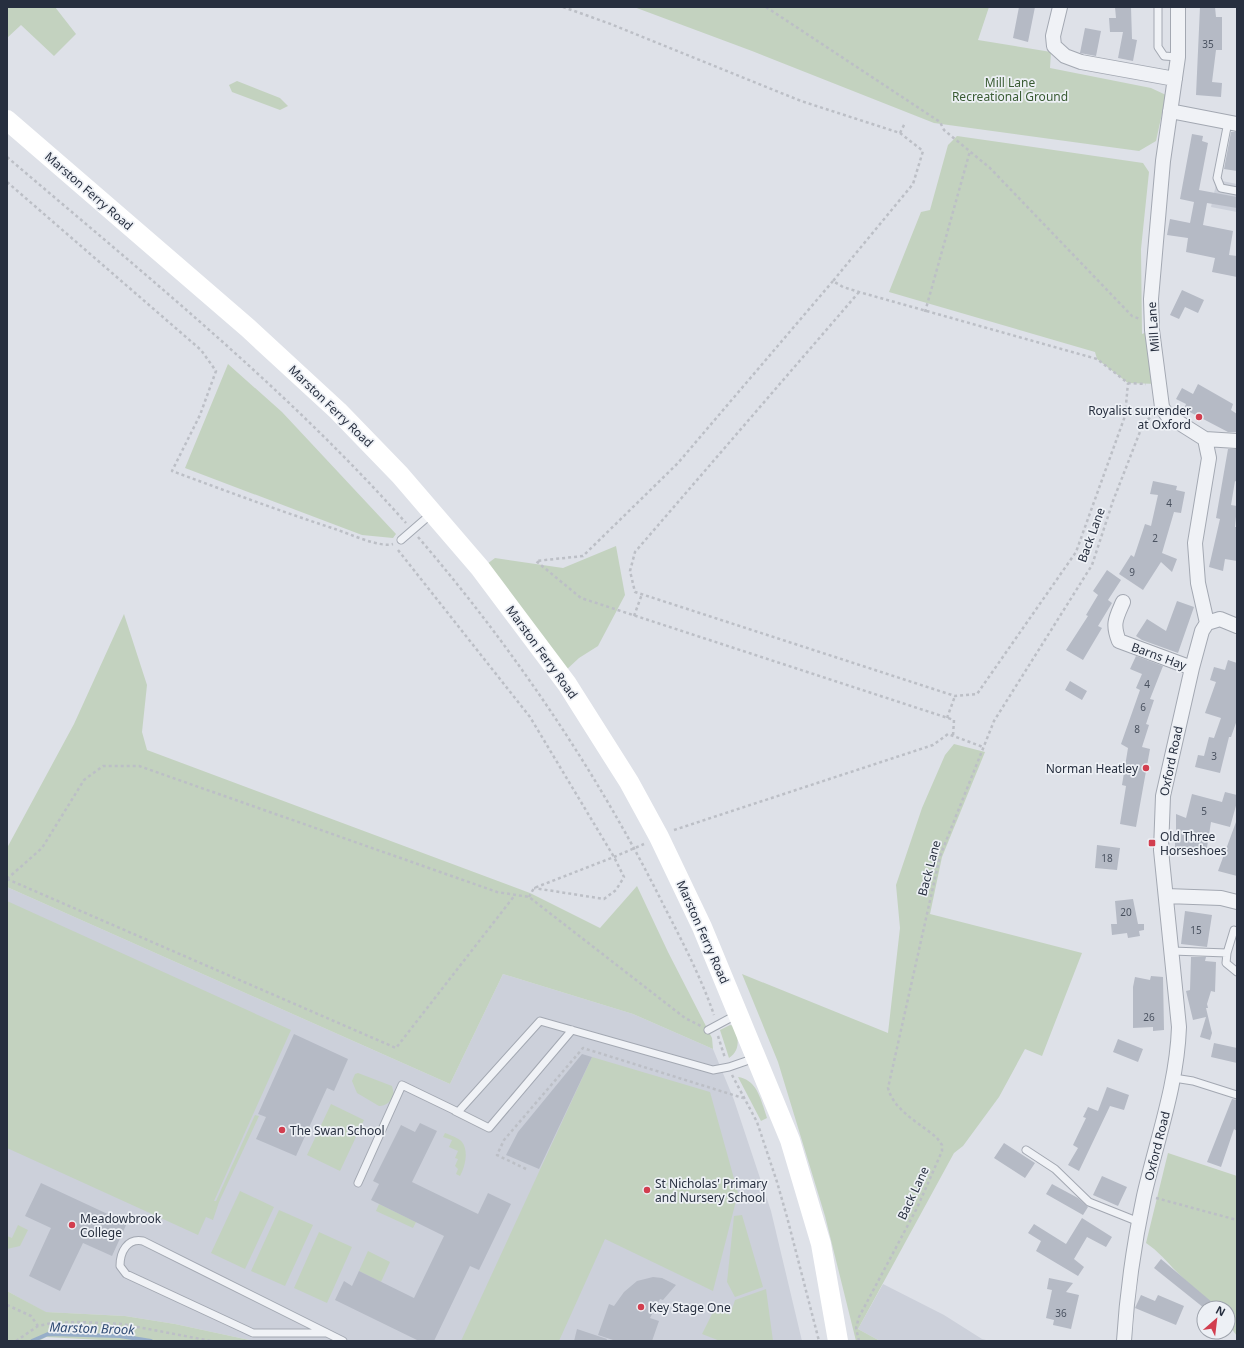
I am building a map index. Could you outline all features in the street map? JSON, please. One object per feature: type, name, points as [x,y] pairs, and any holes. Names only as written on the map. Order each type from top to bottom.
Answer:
[{"type":"main road","name":"Marston Ferry Road","points":[[7,120],[242,322],[338,410],[400,475],[480,568],[566,684],[629,782],[659,836],[702,927],[790,1140],[821,1244],[838,1341]]},
{"type":"street","points":[[1060,7],[1053,36],[1054,46],[1065,56],[1081,62],[1175,79]]},
{"type":"street","name":"Mill Lane","points":[[1162,407],[1158,384],[1151,298],[1158,205],[1178,57],[1178,7]]},
{"type":"street","points":[[1170,111],[1232,123]]},
{"type":"street","points":[[1162,407],[1167,415],[1205,439],[1237,441]]},
{"type":"street","points":[[1205,439],[1209,458],[1195,543],[1198,583],[1208,623],[1220,619],[1237,626]]},
{"type":"street","name":"Barns Hay","points":[[1123,602],[1116,619],[1114,629],[1119,641],[1192,668]]},
{"type":"street","name":"Oxford Road","points":[[1124,1341],[1126,1300],[1139,1222],[1174,1078],[1179,1027],[1162,850],[1162,796],[1192,668],[1202,631],[1208,623]]},
{"type":"street","points":[[1166,896],[1221,898],[1237,902]]},
{"type":"lane","points":[[1158,7],[1158,48],[1164,56],[1178,57]]},
{"type":"lane","points":[[1232,123],[1217,178],[1221,188],[1237,191]]},
{"type":"lane","points":[[401,540],[433,512]]},
{"type":"lane","points":[[1234,930],[1227,953],[1226,963],[1237,972]]},
{"type":"lane","points":[[1172,951],[1227,953]]},
{"type":"lane","points":[[708,1030],[738,1014]]},
{"type":"lane","points":[[449,1108],[458,1112],[540,1021],[712,1070],[729,1068],[756,1058]]},
{"type":"lane","points":[[358,1182],[402,1085],[489,1128],[572,1030]]},
{"type":"lane","points":[[1174,1078],[1193,1081],[1237,1095]]},
{"type":"lane","points":[[1026,1150],[1055,1169],[1089,1202],[1139,1222]]},
{"type":"lane","points":[[326,1333],[253,1333],[126,1274],[120,1266],[123,1250],[130,1242],[136,1240],[143,1241],[343,1341]]},
{"type":"path","points":[[563,7],[608,23],[801,101],[900,133],[923,152],[913,184],[833,281],[678,463],[583,556],[536,562],[581,598],[954,720],[953,736]]},
{"type":"path","points":[[766,7],[940,122],[944,130],[990,168],[1132,316],[1152,323]]},
{"type":"path","points":[[900,133],[905,123]]},
{"type":"path","points":[[925,312],[970,151]]},
{"type":"path","points":[[7,157],[213,334],[324,435],[412,530],[488,624],[543,699],[635,848],[701,983],[714,1015],[725,1057]]},
{"type":"path","points":[[7,182],[201,350],[216,371],[200,415],[172,471],[257,503],[387,546],[401,540]]},
{"type":"path","points":[[833,281],[843,288],[1097,359],[1128,384],[1158,384]]},
{"type":"path","points":[[859,292],[635,552],[630,571],[634,592],[955,696],[977,694],[1076,552],[1125,416],[1128,384]]},
{"type":"path","name":"Back Lane","points":[[859,1341],[856,1328],[859,1317],[916,1208],[942,1150],[942,1145],[937,1138],[912,1119],[890,1095],[888,1088],[888,1080],[940,856],[994,721],[1092,565],[1113,501],[1143,424],[1162,407]]},
{"type":"path","points":[[394,544],[530,717],[614,857],[624,877],[616,890],[604,899],[534,888]]},
{"type":"path","points":[[634,616],[642,594]]},
{"type":"path","points":[[946,718],[955,696]]},
{"type":"path","points":[[529,897],[534,888],[614,857],[659,836],[933,745],[948,734],[983,747]]},
{"type":"path","points":[[515,895],[396,1048],[7,879],[42,848],[84,780],[103,766],[139,766],[496,892],[529,897],[685,1018],[708,1030]]},
{"type":"path","points":[[526,1169],[497,1155],[504,1140],[583,1048],[744,1098]]},
{"type":"path","points":[[732,1076],[756,1122],[785,1210],[819,1341]]},
{"type":"path","points":[[1156,1198],[1237,1220]]},
{"type":"path","points":[[7,1305],[31,1316],[38,1326]]},
{"type":"path","points":[[16,1341],[38,1326],[52,1323],[80,1322],[122,1324],[211,1341]]},
{"type":"shaded area","points":[[1217,180],[1237,184],[1237,212],[1211,207]]},
{"type":"shaded area","name":"The Swan School","points":[[7,887],[450,1084],[503,974],[633,1014],[713,1049],[734,1100],[771,1211],[802,1341],[254,1341],[175,1324],[125,1316],[45,1312],[7,1291]]},
{"type":"shaded area","points":[[883,1284],[944,1315],[982,1339],[990,1341],[880,1341],[858,1329]]},
{"type":"green space","points":[[7,7],[55,7],[76,34],[54,56],[21,25],[7,38]]},
{"type":"green space","name":"Mill Lane Recreational Ground","points":[[634,7],[989,7],[978,40],[1051,52],[1050,68],[1151,88],[1166,95],[1156,141],[1139,151],[934,123],[752,51]]},
{"type":"green space","points":[[237,81],[280,98],[288,106],[280,110],[232,92],[229,85]]},
{"type":"green space","points":[[957,136],[1143,163],[1149,172],[1141,249],[1142,334],[1152,330],[1158,384],[1128,383],[1097,359],[1095,352],[889,292],[921,212],[930,210],[948,145]]},
{"type":"green space","points":[[228,364],[282,412],[396,534],[393,538],[362,535],[185,468]]},
{"type":"green space","points":[[616,546],[625,595],[598,646],[579,658],[565,671],[487,564],[495,558],[563,568]]},
{"type":"green space","points":[[124,614],[147,685],[142,732],[147,750],[530,893],[600,928],[637,886],[668,952],[712,1038],[713,1049],[633,1014],[503,974],[450,1084],[7,887],[7,848],[74,724]]},
{"type":"green space","points":[[954,744],[985,752],[942,857],[930,914],[1082,953],[1042,1056],[1025,1049],[999,1097],[963,1146],[954,1153],[858,1329],[880,1341],[856,1341],[825,1216],[778,1062],[742,974],[888,1033],[900,928],[896,885],[922,808],[945,755]]},
{"type":"green space","points":[[7,901],[291,1030],[214,1201],[216,1201],[255,1115],[259,1116],[219,1202],[213,1220],[206,1217],[198,1235],[7,1148]]},
{"type":"green space","points":[[730,1025],[735,1026],[738,1044],[733,1055],[729,1058],[720,1030]]},
{"type":"green space","name":"St Nicholas' Primary and Nursery School","points":[[592,1057],[710,1092],[738,1193],[713,1291],[605,1239],[559,1341],[461,1341]]},
{"type":"green space","points":[[358,1073],[392,1086],[394,1094],[390,1101],[379,1106],[357,1093],[352,1081],[355,1074]]},
{"type":"green space","points":[[738,1077],[750,1082],[758,1092],[767,1118],[761,1121]]},
{"type":"green space","points":[[331,1104],[364,1120],[340,1171],[307,1155]]},
{"type":"green space","points":[[445,1133],[459,1139],[464,1146],[466,1159],[460,1176],[456,1174],[458,1169],[455,1166],[458,1159],[455,1158],[458,1151],[449,1147],[452,1140],[443,1137]]},
{"type":"green space","points":[[1168,1153],[1237,1176],[1237,1336],[1236,1300],[1207,1300],[1161,1255],[1146,1243]]},
{"type":"green space","points":[[240,1191],[274,1207],[245,1269],[211,1253]]},
{"type":"green space","points":[[379,1204],[416,1222],[413,1228],[376,1211]]},
{"type":"green space","points":[[279,1210],[313,1225],[285,1286],[251,1271]]},
{"type":"green space","points":[[742,1215],[763,1287],[735,1297],[727,1282],[734,1216]]},
{"type":"green space","points":[[18,1225],[28,1230],[20,1246],[7,1249],[7,1236],[12,1238]]},
{"type":"green space","points":[[319,1232],[352,1247],[327,1303],[294,1288]]},
{"type":"green space","points":[[368,1251],[390,1262],[381,1282],[359,1271]]},
{"type":"green space","points":[[766,1289],[773,1341],[720,1341],[702,1334],[713,1312],[723,1310],[730,1315],[735,1300]]},
{"type":"green space","points":[[7,1291],[46,1312],[125,1316],[175,1324],[254,1341],[120,1341],[46,1337],[39,1341],[7,1341]]},
{"type":"building","points":[[1019,7],[1035,7],[1028,42],[1013,38]]},
{"type":"building","points":[[1115,7],[1131,7],[1132,39],[1137,40],[1133,61],[1118,58],[1123,32],[1110,32],[1109,18],[1116,18]]},
{"type":"building","points":[[1200,7],[1215,7],[1216,17],[1222,17],[1222,50],[1216,50],[1212,82],[1222,83],[1221,97],[1196,95]]},
{"type":"building","points":[[1085,28],[1101,31],[1096,56],[1080,53]]},
{"type":"building","points":[[1231,132],[1237,132],[1237,171],[1224,169]]},
{"type":"building","points":[[1192,134],[1203,136],[1202,141],[1208,143],[1199,190],[1237,197],[1237,208],[1207,203],[1203,225],[1233,231],[1229,255],[1237,256],[1237,277],[1212,272],[1215,258],[1186,252],[1188,238],[1167,235],[1170,219],[1190,223],[1194,202],[1180,199]]},
{"type":"building","points":[[1182,290],[1204,300],[1198,313],[1185,307],[1179,319],[1170,315]]},
{"type":"building","points":[[1198,384],[1233,404],[1231,410],[1237,414],[1237,432],[1228,432],[1184,409],[1186,404],[1176,399],[1182,388],[1193,394]]},
{"type":"building","points":[[1228,449],[1237,449],[1237,482],[1235,481],[1231,505],[1237,506],[1235,527],[1237,527],[1237,561],[1225,559],[1223,571],[1209,567],[1220,519],[1216,518]]},
{"type":"building","points":[[1153,481],[1177,486],[1176,490],[1185,492],[1181,513],[1174,512],[1162,553],[1177,559],[1172,572],[1161,562],[1143,590],[1119,574],[1131,555],[1134,557],[1145,524],[1151,526],[1158,495],[1150,494]]},
{"type":"building","points":[[1107,570],[1121,580],[1108,600],[1112,603],[1098,626],[1102,628],[1083,660],[1066,650],[1088,616],[1086,615],[1098,595],[1093,591]]},
{"type":"building","points":[[1177,601],[1194,607],[1178,653],[1142,640],[1136,636],[1147,619],[1166,631]]},
{"type":"building","points":[[1136,656],[1163,666],[1150,699],[1154,700],[1146,724],[1149,725],[1142,747],[1150,749],[1136,827],[1120,824],[1126,786],[1122,785],[1128,748],[1121,744],[1140,690],[1136,688],[1142,674],[1130,669]]},
{"type":"building","points":[[1228,660],[1237,663],[1237,720],[1231,737],[1229,737],[1220,773],[1195,767],[1198,755],[1204,756],[1209,737],[1214,738],[1221,718],[1205,713],[1216,682],[1210,680],[1214,667],[1225,670]]},
{"type":"building","points":[[1070,681],[1087,691],[1082,700],[1065,690]]},
{"type":"building","points":[[1225,792],[1237,795],[1237,802],[1230,827],[1211,822],[1206,854],[1175,851],[1176,814],[1186,818],[1192,794],[1222,802]]},
{"type":"building","points":[[1237,822],[1237,876],[1218,871]]},
{"type":"building","points":[[1097,845],[1120,848],[1117,870],[1095,868]]},
{"type":"building","points":[[1133,899],[1138,924],[1144,924],[1144,930],[1139,931],[1140,936],[1128,938],[1127,933],[1112,935],[1111,924],[1117,924],[1115,901]]},
{"type":"building","points":[[1185,911],[1212,915],[1207,947],[1181,944]]},
{"type":"building","points":[[1191,957],[1206,957],[1205,961],[1216,962],[1215,992],[1211,991],[1207,1004],[1208,1008],[1206,1008],[1212,1033],[1210,1040],[1200,1037],[1206,1017],[1193,1020],[1186,991],[1190,990]]},
{"type":"building","points":[[1151,976],[1163,977],[1164,1030],[1153,1031],[1153,1027],[1133,1028],[1133,987],[1135,977],[1150,980]]},
{"type":"building","points":[[294,1034],[348,1059],[334,1091],[327,1088],[296,1156],[256,1139],[266,1117],[258,1114]]},
{"type":"building","points":[[1118,1039],[1143,1049],[1138,1062],[1113,1052]]},
{"type":"building","points":[[1214,1043],[1237,1048],[1237,1063],[1211,1057]]},
{"type":"building","points":[[582,1054],[592,1057],[539,1169],[506,1155],[518,1132]]},
{"type":"building","points":[[1107,1087],[1129,1095],[1124,1110],[1110,1106],[1079,1171],[1068,1165],[1078,1148],[1073,1145],[1086,1118],[1083,1117],[1088,1107],[1098,1111]]},
{"type":"building","points":[[1232,1099],[1237,1100],[1237,1131],[1234,1129],[1221,1167],[1207,1162]]},
{"type":"building","points":[[420,1123],[437,1131],[412,1182],[478,1214],[488,1193],[511,1204],[479,1270],[470,1266],[434,1341],[419,1341],[335,1300],[344,1281],[352,1286],[359,1271],[414,1298],[444,1236],[371,1200],[379,1184],[373,1181],[401,1125],[415,1132]]},
{"type":"building","points":[[1004,1143],[1035,1163],[1025,1178],[994,1158]]},
{"type":"building","points":[[1102,1176],[1127,1187],[1118,1206],[1093,1195]]},
{"type":"building","points":[[41,1183],[127,1223],[112,1256],[83,1243],[60,1291],[29,1276],[51,1228],[25,1216]]},
{"type":"building","points":[[1052,1184],[1078,1198],[1088,1207],[1083,1215],[1046,1194]]},
{"type":"building","points":[[1082,1218],[1112,1237],[1106,1247],[1087,1237],[1074,1259],[1084,1267],[1078,1276],[1036,1251],[1041,1241],[1028,1233],[1034,1224],[1066,1244]]},
{"type":"building","points":[[1161,1259],[1209,1300],[1196,1300],[1196,1302],[1154,1268]]},
{"type":"building","name":"Key Stage One","points":[[653,1277],[662,1278],[676,1285],[663,1300],[660,1299],[650,1318],[659,1321],[652,1341],[616,1341],[598,1335],[609,1304],[614,1306],[624,1292],[637,1281]]},
{"type":"building","points":[[1049,1278],[1073,1283],[1066,1292],[1079,1295],[1071,1329],[1053,1325],[1054,1320],[1046,1318],[1052,1290],[1047,1289]]},
{"type":"building","points":[[1141,1295],[1155,1301],[1158,1295],[1184,1306],[1176,1325],[1135,1308]]},
{"type":"building","points":[[577,1329],[607,1339],[606,1341],[574,1341]]},
{"type":"waterway","name":"Marston Brook","points":[[32,1341],[48,1334],[120,1336],[151,1341]]},
{"type":"place","name":"Royalist surrender at Oxford","points":[[1199,417]]},
{"type":"place","name":"Norman Heatley","points":[[1146,768]]},
{"type":"place","name":"Old Three Horseshoes","points":[[1152,843]]},
{"type":"place","name":"The Swan School","points":[[282,1130]]},
{"type":"place","name":"St Nicholas' Primary and Nursery School","points":[[647,1190]]},
{"type":"place","name":"Meadowbrook College","points":[[72,1225]]},
{"type":"place","name":"Key Stage One","points":[[641,1307]]}]
